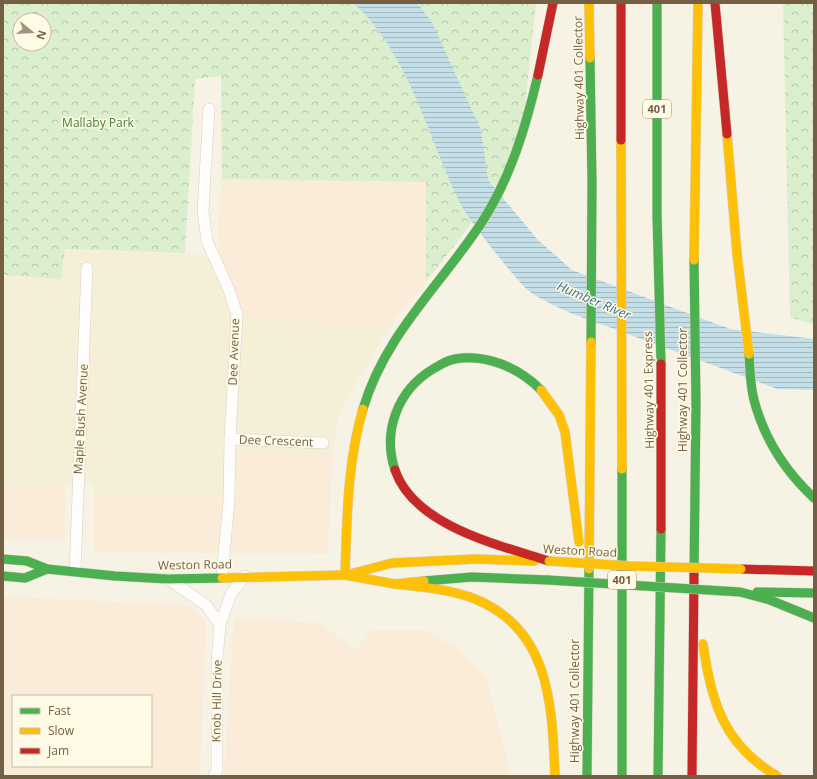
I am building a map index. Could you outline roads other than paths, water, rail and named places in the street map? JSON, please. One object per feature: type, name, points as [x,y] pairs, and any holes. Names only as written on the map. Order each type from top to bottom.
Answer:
[{"type":"main road","points":[[345,575],[352,461],[356,433],[364,404],[377,370],[395,338],[482,222],[504,182],[524,131],[553,3]]},
{"type":"main road","name":"Highway 401 Collector","points":[[587,776],[592,360],[592,183],[589,3]]},
{"type":"main road","name":"401","points":[[621,3],[622,776]]},
{"type":"main road","name":"Highway 401 Express","points":[[657,3],[657,215],[662,407],[658,776]]},
{"type":"main road","name":"Highway 401 Collector","points":[[692,776],[696,403],[694,227],[698,3]]},
{"type":"main road","points":[[715,3],[737,254],[754,398],[770,444],[801,486],[814,498]]},
{"type":"main road","points":[[549,561],[485,540],[449,524],[431,514],[414,500],[399,478],[391,454],[392,424],[398,407],[407,391],[417,381],[440,365],[452,359],[482,358],[514,369],[542,391],[559,415],[568,439],[574,511],[588,595]]},
{"type":"main road","points":[[694,557],[705,662],[720,716],[733,740],[749,759],[766,771],[778,776]]},
{"type":"main road","name":"Weston Road","points":[[3,559],[27,561],[47,569],[115,576],[168,579],[222,576],[345,575],[395,584],[472,577],[548,580],[740,592],[814,592]]},
{"type":"main road","name":"Weston Road","points":[[345,575],[392,563],[476,559],[549,561],[629,566],[814,571]]},
{"type":"main road","name":"Weston Road","points":[[3,576],[26,578],[47,569]]},
{"type":"main road","points":[[395,584],[434,589],[478,600],[498,610],[524,633],[536,653],[546,681],[552,710],[555,776]]},
{"type":"main road","points":[[740,592],[791,607],[814,618]]},
{"type":"street","name":"Dee Avenue","points":[[209,108],[203,211],[207,241],[229,290],[237,315],[230,439],[229,500],[222,576]]},
{"type":"street","name":"Maple Bush Avenue","points":[[75,571],[87,268]]},
{"type":"street","name":"Dee Crescent","points":[[230,439],[323,442]]},
{"type":"street","name":"Knob Hill Drive","points":[[214,776],[217,770],[217,660],[220,625],[231,594],[245,576]]},
{"type":"street","points":[[168,579],[206,606],[220,625]]},
{"type":"water","name":"Humber River","points":[[354,3],[417,3],[432,22],[481,130],[488,180],[538,240],[572,270],[730,329],[814,339],[814,390],[777,389],[576,315],[552,305],[530,292],[504,263],[464,211],[448,177],[416,97],[404,72],[374,25]]},
{"type":"park label","name":"Mallaby Park","points":[[98,123]]}]
